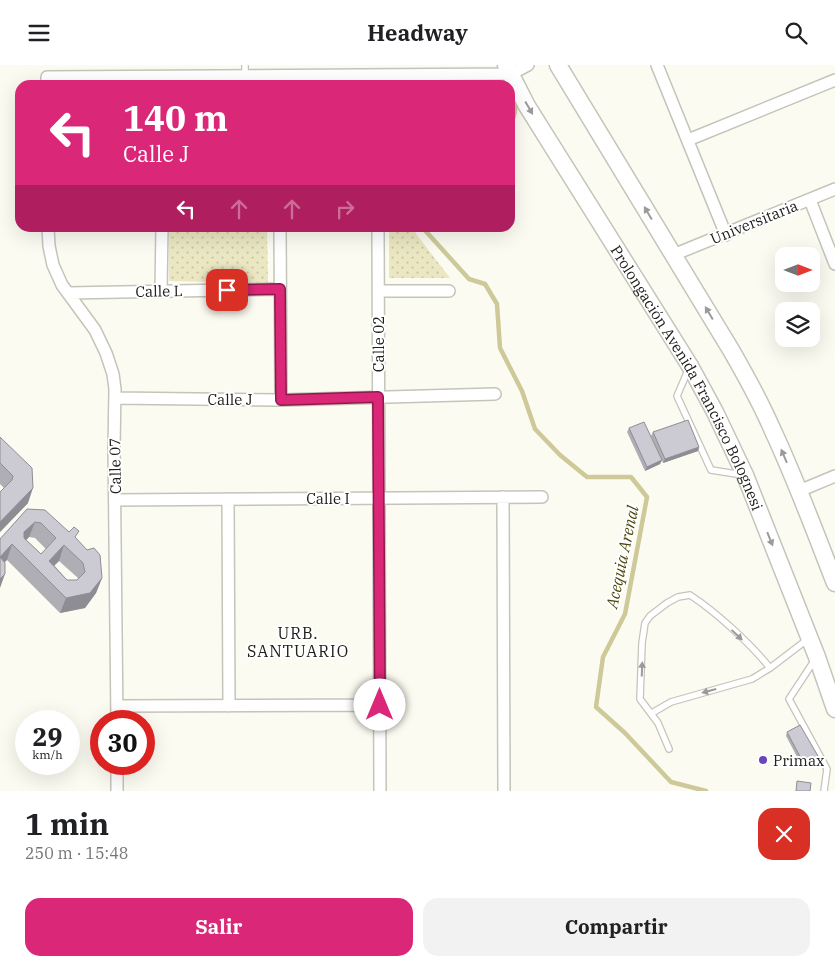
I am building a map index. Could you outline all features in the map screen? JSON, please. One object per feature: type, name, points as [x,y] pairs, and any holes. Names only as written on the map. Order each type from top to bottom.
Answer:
[{"type":"main road","points":[[558,65],[754,391],[799,491],[835,583]]},
{"type":"main road","name":"Prolongación Avenida Francisco Bolognesi","points":[[515,83],[527,106],[690,366],[715,412],[745,475],[810,638],[835,709]]},
{"type":"street","points":[[65,80],[245,70],[280,80],[378,80],[508,69],[528,65]]},
{"type":"street","points":[[658,65],[726,235]]},
{"type":"street","points":[[688,140],[835,80]]},
{"type":"street","name":"Universitaria","points":[[673,255],[835,189]]},
{"type":"street","points":[[810,200],[835,264]]},
{"type":"street","name":"Calle 07","points":[[48,232],[53,265],[68,293],[94,330],[106,353],[113,374],[115,398],[117,710]]},
{"type":"street","points":[[161,291],[162,232]]},
{"type":"street","points":[[280,232],[281,400]]},
{"type":"street","name":"Calle 02","points":[[378,232],[380,791]]},
{"type":"street","name":"Calle L","points":[[68,293],[280,289]]},
{"type":"street","points":[[378,291],[449,291]]},
{"type":"street","name":"Calle J","points":[[115,398],[281,400],[495,394]]},
{"type":"street","points":[[799,491],[835,476]]},
{"type":"street","points":[[503,497],[504,791]]},
{"type":"street","name":"Calle I","points":[[115,500],[542,497]]},
{"type":"street","points":[[228,499],[229,705]]},
{"type":"street","points":[[117,706],[380,705]]},
{"type":"street","points":[[117,775],[117,791]]},
{"type":"lane","points":[[690,366],[677,396],[711,470],[745,475]]},
{"type":"lane","points":[[669,749],[652,713],[640,699],[642,643],[645,623],[658,609],[678,597],[690,595],[703,604],[760,656],[770,668]]},
{"type":"lane","points":[[652,713],[671,702],[752,679],[810,638]]},
{"type":"lane","points":[[817,657],[788,699],[827,769],[824,791]]},
{"type":"lane","points":[[827,769],[835,765]]},
{"type":"shaded area","points":[[169,232],[267,232],[268,283],[169,281]]},
{"type":"shaded area","points":[[389,232],[416,232],[450,278],[389,278]]},
{"type":"building","points":[[688,420],[699,447],[665,459],[653,432]]},
{"type":"building","points":[[644,422],[662,460],[647,467],[629,428]]},
{"type":"building","points":[[0,437],[32,468],[33,488],[0,522],[0,492],[12,480],[13,476],[0,463]]},
{"type":"building","points":[[27,509],[45,510],[69,532],[74,527],[79,531],[75,537],[87,550],[94,548],[100,555],[102,578],[90,593],[66,598],[12,544],[0,557],[0,539]],"holes":[[[35,522],[41,523],[56,538],[41,554],[24,538],[24,532]],[[64,545],[83,563],[85,572],[77,580],[67,580],[49,561]]]},
{"type":"building","points":[[0,557],[5,563],[5,574],[0,579]]},
{"type":"building","points":[[800,725],[818,756],[804,764],[787,732]]},
{"type":"building","points":[[797,781],[811,783],[810,791],[796,791]]},
{"type":"waterway","name":"Acequia Arenal","points":[[427,232],[469,279],[485,284],[497,304],[500,348],[522,391],[535,429],[560,455],[587,477],[631,477],[647,497],[625,614],[603,657],[596,707],[625,733],[671,782],[706,791]]},
{"type":"place","name":"Primax","points":[[763,760]]},
{"type":"district","name":"URB. SANTUARIO","points":[[298,642]]},
{"type":"route","points":[[227,290],[280,289],[281,400],[378,397],[380,705]]}]
